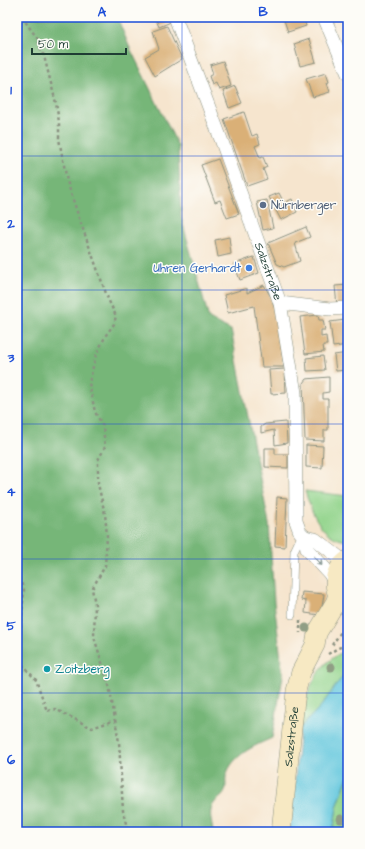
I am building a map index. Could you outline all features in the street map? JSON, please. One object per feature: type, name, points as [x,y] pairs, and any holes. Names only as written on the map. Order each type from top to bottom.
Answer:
[{"type":"main road","points":[[342,599],[338,570],[348,560]]},
{"type":"main road","name":"Salzstraße","points":[[281,832],[296,692],[301,672],[320,648],[317,633],[335,603],[342,599]]},
{"type":"street","name":"Salzstraße","points":[[175,17],[280,303],[294,393],[296,521],[307,549],[329,573],[342,599]]},
{"type":"street","points":[[324,17],[348,74]]},
{"type":"street","points":[[280,303],[330,309],[348,308]]},
{"type":"street","points":[[303,536],[315,539],[340,558],[348,560]]},
{"type":"lane","points":[[292,615],[294,551],[303,536]]},
{"type":"path","points":[[22,17],[37,38],[44,56],[56,103],[59,122],[59,139],[67,181],[108,299],[116,316],[114,324],[106,335],[96,355],[89,383],[95,412],[103,426],[105,447],[98,460],[98,484],[105,514],[107,536],[105,566],[92,589],[95,604],[94,637],[109,684],[119,742],[123,811],[128,832]]},
{"type":"path","points":[[17,572],[24,590],[18,660],[36,680],[47,711],[55,709],[92,728],[115,720]]},
{"type":"path","points":[[320,648],[348,625]]},
{"type":"green space","points":[[17,17],[117,17],[129,46],[178,146],[181,217],[209,319],[231,330],[269,524],[274,602],[283,676],[272,738],[244,752],[233,762],[226,776],[226,788],[224,793],[215,802],[211,809],[213,832],[17,832]]},
{"type":"green space","points":[[305,491],[348,496],[348,541],[339,539],[324,530],[319,524],[311,508]]},
{"type":"green space","points":[[348,650],[348,674],[343,676],[321,706],[300,728],[308,692],[319,672],[336,655]]},
{"type":"green space","points":[[348,776],[348,832],[333,832],[337,807]]},
{"type":"water","points":[[348,674],[348,776],[337,807],[333,832],[290,832],[300,728],[321,706],[343,676]]},
{"type":"building","points":[[155,17],[171,17],[173,21],[159,27]]},
{"type":"building","points":[[283,17],[303,17],[306,26],[288,32]]},
{"type":"building","points":[[167,26],[182,59],[155,76],[145,57],[159,49],[153,31]]},
{"type":"building","points":[[309,39],[316,62],[300,66],[294,44]]},
{"type":"building","points":[[223,61],[231,86],[219,90],[216,83],[212,85],[209,76],[213,74],[210,65]]},
{"type":"building","points":[[326,73],[330,92],[313,97],[306,79]]},
{"type":"building","points":[[235,86],[242,103],[229,108],[223,91]]},
{"type":"building","points":[[244,112],[252,136],[257,134],[260,144],[255,146],[260,158],[263,157],[267,167],[263,169],[267,179],[247,186],[224,119]]},
{"type":"building","points":[[218,159],[239,214],[227,218],[220,200],[215,202],[201,165]]},
{"type":"building","points":[[279,193],[284,203],[292,199],[297,212],[281,220],[269,197]]},
{"type":"building","points":[[267,200],[273,228],[263,230],[257,202]]},
{"type":"building","points":[[306,227],[310,237],[295,243],[300,261],[284,267],[277,264],[268,243]]},
{"type":"building","points":[[229,237],[231,254],[218,257],[215,240]]},
{"type":"building","points":[[254,257],[259,273],[240,280],[234,264]]},
{"type":"building","points":[[264,285],[272,299],[276,314],[284,367],[262,367],[254,306],[228,313],[224,295],[247,288],[247,293]]},
{"type":"building","points":[[348,285],[348,305],[337,306],[335,286]]},
{"type":"building","points":[[318,315],[319,320],[323,320],[325,330],[321,330],[321,337],[326,336],[327,345],[323,345],[324,352],[305,354],[300,317]]},
{"type":"building","points":[[345,320],[348,345],[333,347],[330,322]]},
{"type":"building","points":[[348,353],[348,362],[345,362],[346,370],[336,371],[334,355]]},
{"type":"building","points":[[323,356],[325,370],[307,371],[306,358]]},
{"type":"building","points":[[285,369],[286,393],[271,394],[269,370]]},
{"type":"building","points":[[329,377],[329,392],[323,393],[323,399],[328,399],[328,430],[324,430],[324,441],[305,440],[303,383],[306,379]]},
{"type":"building","points":[[286,422],[287,443],[275,445],[274,430],[261,433],[261,427],[265,424]]},
{"type":"building","points":[[306,445],[323,446],[322,468],[306,467]]},
{"type":"building","points":[[265,448],[275,448],[275,454],[288,454],[288,468],[265,467]]},
{"type":"building","points":[[277,497],[287,498],[285,547],[275,546]]},
{"type":"building","points":[[302,592],[324,594],[320,615],[305,613],[306,601],[301,600]]},
{"type":"place","name":"Nürnberger","points":[[263,205]]},
{"type":"place","name":"Uhren Gerhardt","points":[[249,268]]},
{"type":"place","name":"Zoitzberg","points":[[47,669]]}]
